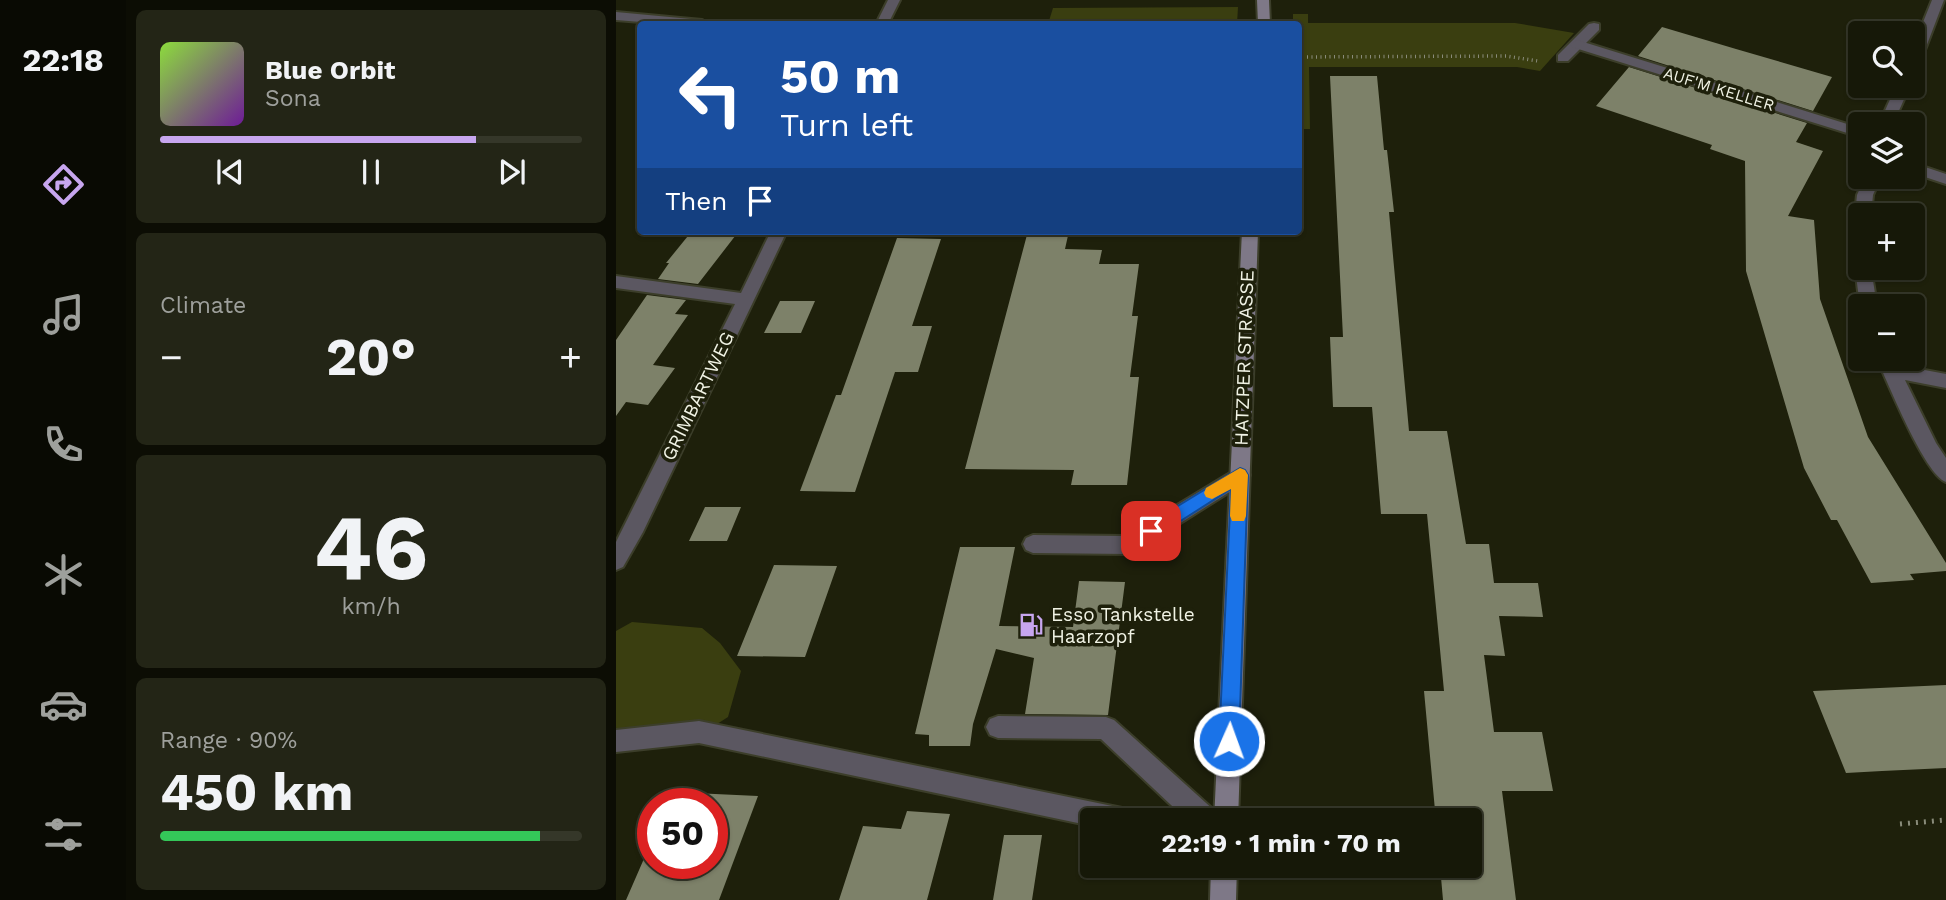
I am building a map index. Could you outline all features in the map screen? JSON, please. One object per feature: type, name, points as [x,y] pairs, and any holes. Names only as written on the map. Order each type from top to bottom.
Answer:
[{"type":"main road","points":[[1263,0],[1264,21]]},
{"type":"main road","name":"HATZPER STRASSE","points":[[1227,808],[1250,235]]},
{"type":"main road","points":[[1223,900],[1224,878]]},
{"type":"street","points":[[884,21],[894,0]]},
{"type":"street","points":[[1925,33],[1938,0]]},
{"type":"street","points":[[616,16],[670,21]]},
{"type":"street","points":[[1563,58],[1594,27]]},
{"type":"street","name":"AUF'M KELLER","points":[[1577,44],[1848,129]]},
{"type":"street","points":[[1925,172],[1946,179]]},
{"type":"street","name":"GRIMBARTWEG","points":[[616,561],[636,526],[777,235]]},
{"type":"street","points":[[616,282],[744,299]]},
{"type":"street","points":[[1891,371],[1928,447],[1946,474]]},
{"type":"street","points":[[1910,371],[1946,381]]},
{"type":"street","points":[[1033,544],[1129,545],[1240,475]]},
{"type":"street","points":[[998,727],[1106,728],[1193,808]]},
{"type":"street","points":[[616,741],[699,732],[1080,811]]},
{"type":"path","points":[[1302,57],[1507,56],[1540,62],[1563,58]]},
{"type":"path","points":[[1900,824],[1946,820]]},
{"type":"green space","points":[[1238,7],[1237,21],[1049,21],[1053,8]]},
{"type":"green space","points":[[1293,14],[1308,14],[1308,23],[1515,23],[1574,33],[1540,71],[1517,67],[1309,67],[1310,129],[1302,129],[1302,21],[1293,21]]},
{"type":"green space","points":[[632,622],[702,628],[720,643],[741,671],[728,717],[703,733],[616,741],[616,631]]},
{"type":"building","points":[[1662,27],[1832,77],[1813,111],[1638,56]]},
{"type":"building","points":[[1629,67],[1807,123],[1796,142],[1823,151],[1788,216],[1814,220],[1820,299],[1868,437],[1946,563],[1946,571],[1910,574],[1914,580],[1871,583],[1837,520],[1831,520],[1804,468],[1746,271],[1745,161],[1710,149],[1712,145],[1596,106]]},
{"type":"building","points":[[1330,76],[1377,76],[1384,150],[1387,150],[1394,212],[1389,212],[1409,431],[1447,431],[1466,544],[1489,544],[1494,583],[1538,583],[1543,617],[1499,616],[1505,656],[1484,655],[1494,732],[1542,732],[1553,791],[1502,791],[1516,900],[1443,900],[1441,878],[1482,878],[1482,808],[1435,808],[1424,691],[1444,691],[1427,514],[1381,514],[1372,407],[1333,407],[1330,337],[1343,337]]},
{"type":"building","points":[[689,235],[736,235],[698,284],[658,279],[669,263],[666,263]]},
{"type":"building","points":[[1027,235],[1068,235],[1065,249],[1102,250],[1099,264],[1139,264],[1132,316],[1138,316],[1130,377],[1139,377],[1127,485],[1071,485],[1074,470],[965,469]]},
{"type":"building","points":[[897,238],[941,239],[912,326],[932,326],[918,372],[895,372],[855,492],[800,491],[836,395],[841,395]]},
{"type":"building","points":[[647,295],[686,300],[675,314],[688,315],[653,365],[675,368],[648,405],[626,402],[616,416],[616,340]]},
{"type":"building","points":[[780,301],[815,301],[801,333],[764,333]]},
{"type":"building","points":[[705,507],[741,507],[727,541],[689,541]]},
{"type":"building","points":[[960,547],[1015,547],[999,626],[1073,627],[1079,581],[1125,582],[1108,715],[1025,714],[1034,658],[996,649],[973,724],[970,746],[929,746],[929,735],[915,734]]},
{"type":"building","points":[[774,565],[837,566],[805,657],[737,656]]},
{"type":"building","points":[[1946,685],[1946,768],[1846,773],[1813,691]]},
{"type":"building","points":[[728,795],[758,796],[728,876]]},
{"type":"building","points":[[907,811],[950,814],[927,900],[839,900],[863,826],[901,829]]},
{"type":"building","points":[[1004,835],[1042,835],[1032,900],[993,900]]},
{"type":"building","points":[[637,875],[637,879],[727,879],[719,900],[626,900]]},
{"type":"slow traffic","points":[[1212,493],[1240,475],[1238,516]]},
{"type":"place","name":"Esso Tankstelle Haarzopf","points":[[1031,625]]},
{"type":"route","points":[[1151,531],[1240,475],[1229,741]]}]
